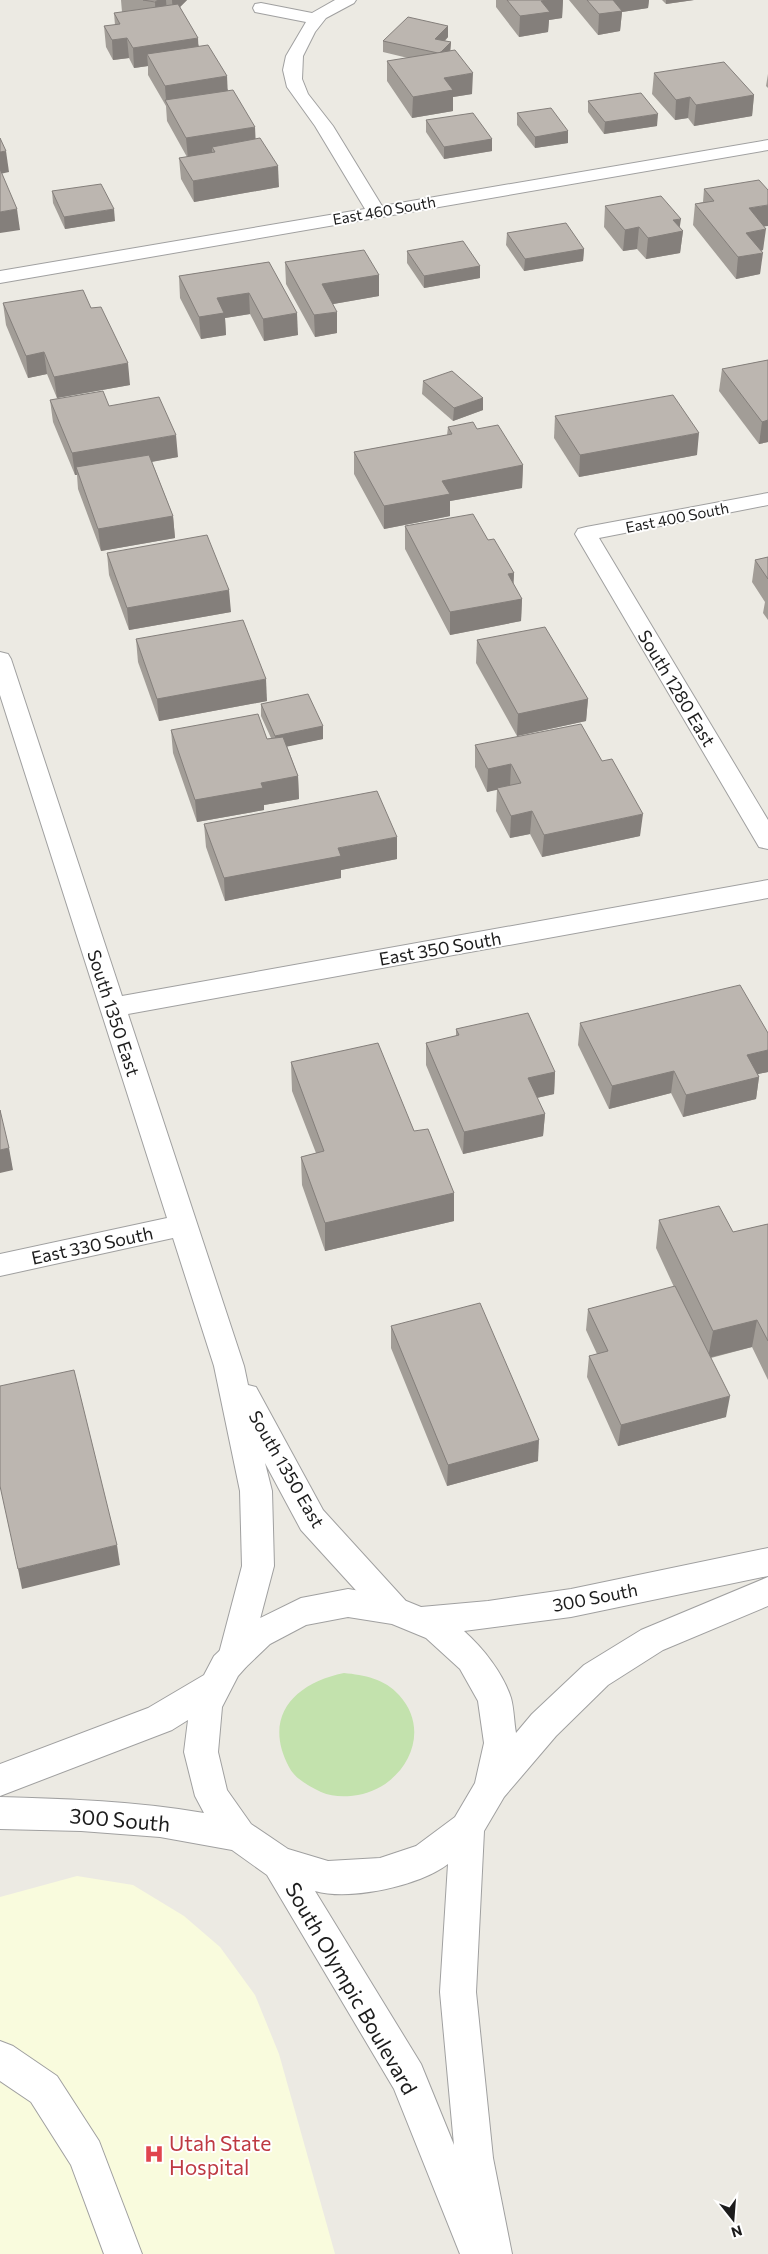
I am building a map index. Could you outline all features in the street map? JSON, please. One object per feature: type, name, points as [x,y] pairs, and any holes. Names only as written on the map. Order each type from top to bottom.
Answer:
[{"type":"street","points":[[348,0],[320,14],[316,19],[295,51],[292,71],[296,89],[306,106],[322,123],[376,211]]},
{"type":"street","points":[[261,8],[316,19]]},
{"type":"street","name":"East 460 South","points":[[0,277],[768,145]]},
{"type":"street","name":"East 400 South","points":[[586,534],[768,499]]},
{"type":"street","name":"South 1280 East","points":[[586,534],[768,841]]},
{"type":"street","name":"South 1350 East","points":[[0,659],[229,1366],[256,1491],[258,1518],[258,1566],[234,1657]]},
{"type":"street","name":"East 350 South","points":[[113,1007],[768,889]]},
{"type":"street","name":"East 330 South","points":[[0,1266],[184,1225]]},
{"type":"street","name":"South 1350 East","points":[[229,1366],[312,1520],[408,1616]]},
{"type":"street","name":"300 South","points":[[408,1616],[488,1615],[571,1603],[768,1562]]},
{"type":"street","points":[[491,1788],[501,1743],[494,1698],[472,1659],[437,1628],[408,1616],[348,1603],[301,1612],[258,1634],[234,1657],[226,1666],[206,1706],[200,1752],[212,1796],[239,1835],[280,1863],[328,1878],[380,1875],[427,1859],[467,1828],[491,1788],[544,1725],[596,1675],[652,1640],[768,1591]]},
{"type":"street","points":[[0,1780],[160,1719],[216,1686]]},
{"type":"street","name":"300 South","points":[[0,1813],[82,1815],[160,1821],[239,1835]]},
{"type":"street","points":[[467,1828],[458,1992],[474,2158],[493,2254]]},
{"type":"street","name":"South Olympic Boulevard","points":[[280,1863],[408,2077],[479,2254]]},
{"type":"street","points":[[0,2059],[44,2089],[86,2154],[123,2254]]},
{"type":"shaded area","name":"Utah State Hospital","points":[[77,1876],[133,1885],[184,1916],[220,1947],[255,1995],[279,2054],[335,2254],[0,2254],[0,1897]]},
{"type":"green space","points":[[344,1673],[374,1679],[387,1685],[399,1695],[409,1710],[414,1726],[414,1741],[409,1756],[400,1770],[389,1781],[374,1790],[358,1795],[344,1796],[321,1792],[299,1779],[289,1767],[282,1749],[279,1732],[282,1717],[288,1705],[298,1694],[326,1678]]},
{"type":"building","points":[[507,0],[547,0],[541,1],[550,12],[520,16]]},
{"type":"building","points":[[587,0],[613,0],[622,11],[599,14]]},
{"type":"building","points":[[178,4],[198,38],[133,48],[127,38],[112,40],[104,26],[120,24],[114,13]]},
{"type":"building","points":[[408,17],[448,26],[435,39],[451,42],[438,53],[383,41]]},
{"type":"building","points":[[208,45],[227,76],[165,86],[147,54]]},
{"type":"building","points":[[455,50],[473,73],[444,78],[453,90],[413,97],[387,61]]},
{"type":"building","points":[[724,62],[754,95],[696,105],[690,97],[676,100],[654,73]]},
{"type":"building","points":[[233,90],[255,127],[186,138],[165,100]]},
{"type":"building","points":[[641,93],[658,114],[605,122],[588,101]]},
{"type":"building","points":[[551,108],[568,131],[535,137],[517,113]]},
{"type":"building","points":[[473,113],[492,139],[444,147],[426,120]]},
{"type":"building","points":[[0,138],[6,151],[0,152]]},
{"type":"building","points":[[260,138],[278,166],[193,181],[179,158],[215,152],[212,147]]},
{"type":"building","points":[[0,169],[17,209],[0,212]]},
{"type":"building","points":[[759,180],[768,190],[768,205],[749,208],[766,229],[746,233],[763,253],[738,257],[695,204],[714,201],[704,189]]},
{"type":"building","points":[[101,184],[114,209],[64,217],[52,191]]},
{"type":"building","points":[[661,196],[681,219],[673,220],[683,231],[648,238],[639,227],[625,230],[605,206]]},
{"type":"building","points":[[566,223],[584,249],[525,259],[507,233]]},
{"type":"building","points":[[463,241],[480,266],[424,276],[407,251]]},
{"type":"building","points":[[364,250],[379,275],[322,284],[337,312],[314,315],[285,262]]},
{"type":"building","points":[[269,262],[297,313],[263,319],[249,293],[217,298],[224,313],[199,317],[179,276]]},
{"type":"building","points":[[83,290],[91,308],[101,307],[128,363],[54,377],[44,352],[26,356],[3,303]]},
{"type":"building","points":[[768,360],[768,420],[762,422],[722,369]]},
{"type":"building","points":[[452,371],[483,398],[454,408],[423,381]]},
{"type":"building","points":[[103,391],[109,406],[159,397],[176,435],[72,453],[50,400]]},
{"type":"building","points":[[673,395],[699,433],[580,455],[555,416]]},
{"type":"building","points":[[473,422],[477,429],[498,425],[523,465],[442,481],[450,494],[384,506],[354,452],[452,434],[448,427]]},
{"type":"building","points":[[149,455],[173,516],[98,529],[76,467]]},
{"type":"building","points":[[473,514],[488,540],[494,539],[514,573],[508,574],[522,599],[450,612],[405,526]]},
{"type":"building","points":[[207,535],[229,590],[127,608],[107,553]]},
{"type":"building","points":[[768,557],[768,579],[755,560]]},
{"type":"building","points":[[243,620],[266,679],[157,699],[136,639]]},
{"type":"building","points":[[545,627],[588,699],[518,714],[477,640]]},
{"type":"building","points":[[308,694],[323,726],[275,736],[261,704]]},
{"type":"building","points":[[258,714],[267,739],[283,737],[298,776],[261,783],[263,788],[195,800],[171,730]]},
{"type":"building","points":[[581,724],[602,761],[612,759],[643,814],[544,835],[532,811],[511,816],[497,788],[521,783],[511,764],[488,769],[475,745]]},
{"type":"building","points":[[377,791],[397,837],[338,848],[341,856],[224,878],[204,824]]},
{"type":"building","points":[[740,985],[768,1033],[768,1050],[747,1055],[759,1077],[686,1095],[674,1071],[612,1086],[580,1023]]},
{"type":"building","points":[[528,1013],[555,1072],[528,1078],[545,1114],[464,1132],[426,1043],[459,1035],[456,1029]]},
{"type":"building","points":[[378,1043],[414,1131],[428,1129],[454,1193],[325,1223],[301,1157],[324,1151],[291,1062]]},
{"type":"building","points":[[0,1110],[9,1148],[0,1150]]},
{"type":"building","points":[[719,1206],[733,1232],[768,1224],[768,1341],[757,1320],[713,1331],[659,1220]]},
{"type":"building","points":[[675,1286],[730,1396],[621,1425],[589,1356],[608,1351],[588,1309]]},
{"type":"building","points":[[480,1303],[539,1440],[448,1465],[391,1326]]},
{"type":"building","points":[[74,1370],[117,1545],[18,1569],[0,1486],[0,1386]]},
{"type":"place","name":"Utah State Hospital","points":[[154,2154]]}]
